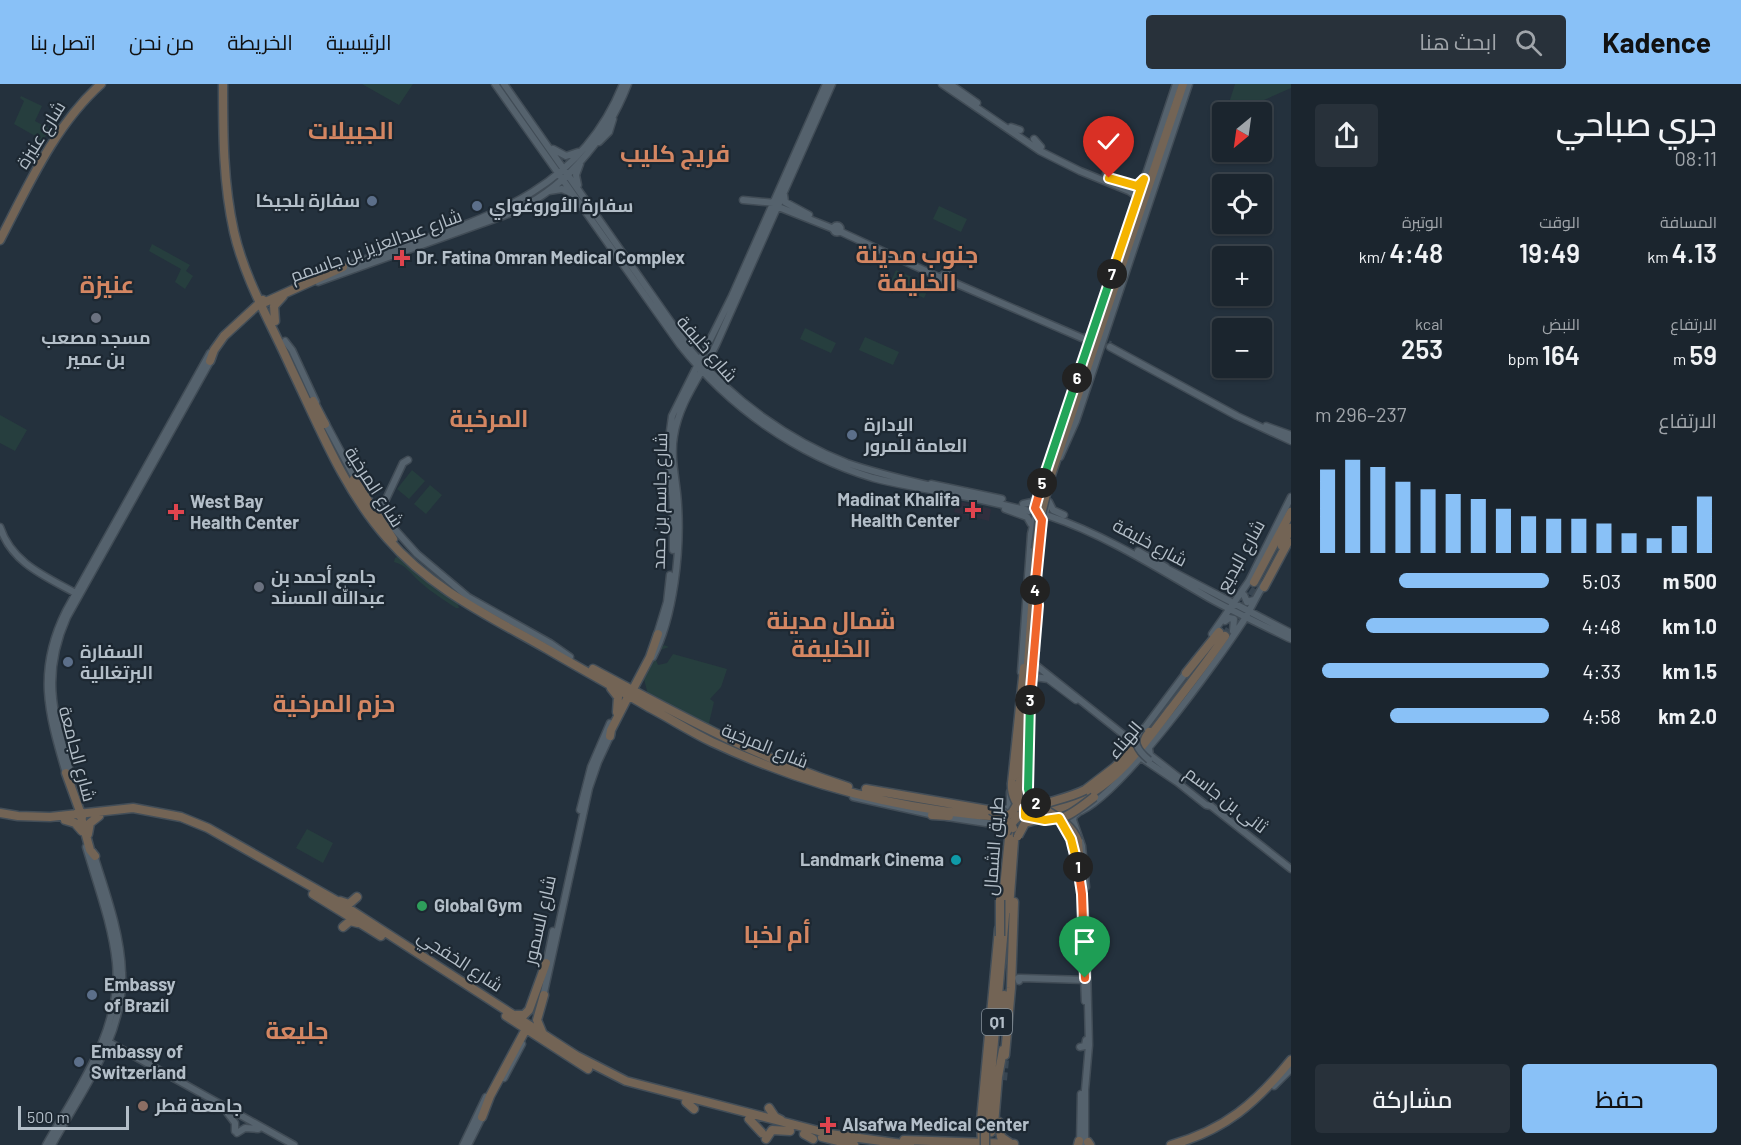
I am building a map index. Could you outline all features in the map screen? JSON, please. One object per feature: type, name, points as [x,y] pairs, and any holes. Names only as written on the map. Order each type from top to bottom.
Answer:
[{"type":"highway","name":"شارع عنيزة","points":[[0,232],[56,130],[74,104],[94,84]]},
{"type":"highway","name":"شارع عنيزة","points":[[0,240],[70,116],[100,84]]},
{"type":"highway","name":"شارع المرخية","points":[[225,84],[232,204],[255,289]]},
{"type":"highway","name":"شارع المرخية","points":[[225,84],[225,176],[233,228],[255,289],[345,479],[384,536],[412,565],[446,592],[630,693],[688,729],[770,766],[818,782],[932,812],[987,815],[1014,808]]},
{"type":"highway","name":"Q1","points":[[1079,388],[1183,84]]},
{"type":"highway","name":"Q1","points":[[1079,388],[1111,286],[1183,84]]},
{"type":"highway","points":[[0,245],[26,191]]},
{"type":"highway","points":[[233,228],[251,279],[298,371]]},
{"type":"highway","points":[[1111,286],[1126,236]]},
{"type":"highway","points":[[210,362],[214,350],[228,331],[263,303],[343,267]]},
{"type":"highway","points":[[255,289],[267,294],[281,294],[274,306],[272,322],[261,314],[249,313],[255,289]]},
{"type":"highway","name":"شارع المرخية","points":[[272,322],[285,341],[348,475],[376,519],[394,542],[414,562],[448,589],[541,639],[572,661]]},
{"type":"highway","points":[[1060,458],[1079,388]]},
{"type":"highway","points":[[1064,417],[1079,388]]},
{"type":"highway","name":"طريق الشمال","points":[[1019,779],[1032,630],[1034,549],[1048,478],[1079,388]]},
{"type":"highway","points":[[308,393],[325,424]]},
{"type":"highway","points":[[354,479],[394,542]]},
{"type":"highway","points":[[1278,537],[1290,499]]},
{"type":"highway","name":"شارع البديع","points":[[1257,585],[1291,512]]},
{"type":"highway","name":"شارع البديع","points":[[1257,585],[1291,522]]},
{"type":"highway","points":[[1272,569],[1291,528]]},
{"type":"highway","points":[[1257,585],[1289,538]]},
{"type":"highway","points":[[1025,598],[1032,630]]},
{"type":"highway","name":"طريق الشمال","points":[[987,1144],[1006,993],[1024,668],[1032,630]]},
{"type":"highway","points":[[1186,673],[1225,632]]},
{"type":"highway","name":"الهناء","points":[[1014,808],[1046,813],[1088,797],[1145,757],[1180,698],[1225,632]]},
{"type":"highway","name":"الهناء","points":[[1046,813],[1094,788],[1126,760],[1145,730],[1225,632]]},
{"type":"highway","points":[[610,736],[611,730],[650,657],[657,634]]},
{"type":"highway","points":[[572,661],[694,728],[739,746]]},
{"type":"highway","points":[[894,802],[932,812],[963,813],[998,822],[1012,813],[1019,779],[1019,708],[1024,668]]},
{"type":"highway","points":[[605,679],[625,681],[642,673]]},
{"type":"highway","points":[[626,708],[634,703],[649,704],[641,687],[642,673]]},
{"type":"highway","points":[[605,679],[617,694],[617,712]]},
{"type":"highway","points":[[1161,732],[1180,698]]},
{"type":"highway","name":"شارع المرخية","points":[[649,704],[739,746],[770,766]]},
{"type":"highway","points":[[688,729],[767,762],[774,771],[785,770]]},
{"type":"highway","points":[[1046,813],[1108,774],[1145,730]]},
{"type":"highway","points":[[1019,779],[1012,794],[1017,806],[1029,814],[1046,813],[1062,818],[1095,798],[1145,757]]},
{"type":"highway","points":[[770,766],[772,763],[818,782]]},
{"type":"highway","points":[[66,772],[89,848],[95,856]]},
{"type":"highway","points":[[1019,779],[1031,799],[1067,823],[1077,841],[1086,927]]},
{"type":"highway","name":"شارع المرخية","points":[[818,782],[867,789],[963,813],[1014,808]]},
{"type":"highway","points":[[989,1096],[1004,845],[1009,827],[1020,814],[1085,788]]},
{"type":"highway","points":[[867,789],[994,809],[1009,822],[1015,837],[1012,963],[1003,1057],[1006,993]]},
{"type":"highway","points":[[75,796],[83,806],[97,813],[85,833],[75,823],[62,818],[71,809],[75,796]]},
{"type":"highway","points":[[1015,837],[1026,822],[1062,814],[1095,798]]},
{"type":"highway","points":[[46,822],[80,815],[142,808]]},
{"type":"highway","name":"شارع الخفجي","points":[[0,818],[46,822],[80,815],[142,808],[181,816],[208,828],[337,904],[462,988],[508,1014]]},
{"type":"highway","points":[[932,812],[963,813]]},
{"type":"highway","points":[[932,812],[1005,821],[1009,832],[981,1120],[982,1134],[989,1139],[995,1136],[999,1122]]},
{"type":"highway","name":"شارع الخفجي","points":[[0,813],[62,818]]},
{"type":"highway","name":"شارع الخفجي","points":[[97,813],[143,814],[188,825],[316,896],[337,904]]},
{"type":"highway","points":[[1046,813],[1077,841],[1082,894]]},
{"type":"highway","name":"طريق الشمال","points":[[989,1133],[989,1096],[1002,909],[1015,837]]},
{"type":"highway","points":[[988,1057],[987,1028],[997,925],[1002,909],[1004,845]]},
{"type":"highway","points":[[316,896],[324,897],[386,933]]},
{"type":"highway","points":[[358,899],[357,909],[363,921],[351,921],[342,926],[343,916],[337,904],[349,904],[358,899]]},
{"type":"highway","name":"شارع الخفجي","points":[[363,921],[386,933],[528,1027],[593,1065],[641,1086],[750,1117],[766,1125],[788,1127],[822,1137],[910,1145]]},
{"type":"highway","points":[[508,1014],[520,1016],[527,1013],[546,963]]},
{"type":"highway","points":[[480,1114],[528,1027],[543,985],[546,963]]},
{"type":"highway","points":[[1012,963],[1006,993],[999,1122],[1002,1139],[1017,1145]]},
{"type":"highway","points":[[989,1133],[994,1125],[1008,1048],[1014,984],[1019,981]]},
{"type":"highway","points":[[462,988],[584,1063],[593,1065]]},
{"type":"highway","points":[[544,995],[537,1024],[543,1033],[569,1051]]},
{"type":"highway","points":[[992,1007],[993,1033]]},
{"type":"highway","points":[[508,1014],[518,1032],[509,1056]]},
{"type":"highway","name":"شارع الخفجي","points":[[528,1027],[579,1066],[625,1084],[736,1118],[750,1117]]},
{"type":"highway","points":[[511,1066],[526,1042],[533,1039],[545,1042]]},
{"type":"highway","points":[[1187,1145],[1228,1127],[1250,1111],[1275,1082],[1291,1058]]},
{"type":"highway","points":[[1166,1145],[1201,1136],[1228,1121],[1252,1103],[1291,1067]]},
{"type":"highway","points":[[686,1102],[694,1109]]},
{"type":"highway","points":[[703,1107],[713,1107],[766,1125],[854,1145]]},
{"type":"highway","points":[[750,1117],[760,1114],[767,1107]]},
{"type":"highway","points":[[766,1125],[767,1107]]},
{"type":"highway","points":[[767,1107],[788,1127]]},
{"type":"highway","points":[[807,1132],[879,1140],[965,1144],[974,1138],[981,1120]]},
{"type":"highway","points":[[981,1120],[987,1144]]},
{"type":"highway","points":[[987,1144],[999,1122]]},
{"type":"highway","points":[[766,1125],[772,1130],[788,1127]]},
{"type":"highway","points":[[807,1132],[822,1137]]},
{"type":"highway","name":"شارع الخفجي","points":[[822,1137],[879,1140]]},
{"type":"highway","points":[[936,1141],[1017,1145]]},
{"type":"main road","name":"شارع خليفة","points":[[495,84],[547,156],[563,174],[688,355],[712,378],[726,397],[769,428],[819,457],[883,480],[1040,512],[1083,529],[1221,604],[1240,610]]},
{"type":"main road","name":"شارع خليفة","points":[[504,84],[537,130],[575,195],[687,344],[700,365]]},
{"type":"main road","points":[[563,174],[592,143],[612,114],[625,84]]},
{"type":"main road","points":[[1183,84],[1076,421],[1060,458],[1044,507],[1041,509],[1039,506],[1040,492],[1064,417],[1144,179],[1183,84]]},
{"type":"main road","points":[[948,85],[1041,149],[1080,171],[1121,185],[1138,186],[1144,179]]},
{"type":"main road","points":[[948,85],[1041,149],[1108,177],[1121,185],[1134,194],[1136,204]]},
{"type":"main road","name":"شارع جاسم بن حمد","points":[[630,693],[663,635],[672,600],[679,516],[673,452],[677,424],[710,343],[735,303],[774,214],[775,203],[815,112],[825,99],[828,86]]},
{"type":"main road","name":"شارع جاسم بن حمد","points":[[785,182],[828,86]]},
{"type":"main road","points":[[972,95],[978,105]]},
{"type":"main road","points":[[610,106],[612,114]]},
{"type":"main road","points":[[815,112],[817,124]]},
{"type":"main road","points":[[523,122],[533,131],[563,174]]},
{"type":"main road","points":[[1011,128],[1020,130]]},
{"type":"main road","points":[[537,130],[553,149],[562,155],[573,155],[594,140]]},
{"type":"main road","points":[[1034,139],[1051,160]]},
{"type":"main road","points":[[594,140],[576,173],[577,182],[598,224],[604,242]]},
{"type":"main road","points":[[563,174],[584,148]]},
{"type":"main road","points":[[761,244],[797,151]]},
{"type":"main road","points":[[547,156],[551,173],[544,190],[562,189],[575,195]]},
{"type":"main road","points":[[522,208],[582,160]]},
{"type":"main road","points":[[1070,170],[1080,171]]},
{"type":"main road","name":"شارع عبدالعزيز بن جاسمم","points":[[281,294],[452,236],[522,208],[563,174]]},
{"type":"main road","points":[[766,230],[770,208],[775,203],[776,195],[785,182]]},
{"type":"main road","points":[[774,214],[782,208],[837,229],[946,278],[1013,308],[1083,336],[946,278],[895,258],[837,229],[784,200],[785,182]]},
{"type":"main road","name":"شارع عبدالعزيز بن جاسمم","points":[[263,303],[343,267],[501,211],[544,190]]},
{"type":"main road","points":[[743,200],[775,203],[811,215]]},
{"type":"main road","points":[[775,203],[795,213]]},
{"type":"main road","points":[[479,227],[485,223]]},
{"type":"main road","name":"شارع جاسم بن حمد","points":[[642,673],[666,602],[673,549],[674,509],[668,457],[672,416],[692,375],[711,355],[766,230]]},
{"type":"main road","points":[[999,300],[1034,317]]},
{"type":"main road","name":"شارع الجامعة","points":[[75,796],[51,723],[47,680],[53,642],[70,604],[77,596],[80,585],[209,353],[227,330],[263,303]]},
{"type":"main road","points":[[677,424],[679,408],[735,303]]},
{"type":"main road","name":"شارع الجامعة","points":[[52,1145],[101,1057],[114,1004],[117,978],[115,955],[54,716],[53,668],[64,623],[77,596],[210,362],[228,336],[249,313]]},
{"type":"main road","points":[[663,321],[700,365],[736,399],[749,406]]},
{"type":"main road","points":[[719,344],[721,333]]},
{"type":"main road","name":"شارع المرخية","points":[[285,341],[354,479],[373,504],[417,554],[468,597],[541,639]]},
{"type":"main road","points":[[687,344],[700,353],[710,343]]},
{"type":"main road","points":[[1110,345],[1240,412],[1291,438],[1237,416],[1110,345]]},
{"type":"main road","points":[[688,355],[692,375]]},
{"type":"main road","points":[[692,387],[700,377],[712,378],[711,355]]},
{"type":"main road","name":"شارع خليفة","points":[[712,378],[784,431],[826,454],[863,468],[1040,512],[1096,531],[1208,590],[1240,610]]},
{"type":"main road","points":[[680,398],[682,385]]},
{"type":"main road","points":[[819,457],[827,463]]},
{"type":"main road","points":[[373,504],[381,502],[405,458],[380,512]]},
{"type":"main road","points":[[919,483],[1002,499]]},
{"type":"main road","points":[[1023,504],[1033,501],[1040,492]]},
{"type":"main road","points":[[1040,492],[1040,512]]},
{"type":"main road","points":[[1040,512],[1049,494]]},
{"type":"main road","points":[[1049,494],[1050,506],[1065,515]]},
{"type":"main road","name":"شارع البديع","points":[[1257,585],[1252,571],[1290,499]]},
{"type":"main road","points":[[1005,509],[1027,517],[1032,528]]},
{"type":"main road","name":"طريق الشمال","points":[[1014,808],[1015,722],[1025,598],[1032,528],[1040,512]]},
{"type":"main road","name":"طريق الشمال","points":[[1028,751],[1033,657],[1032,630],[1038,603],[1035,594],[1041,532],[1040,512]]},
{"type":"main road","points":[[1041,532],[1050,523],[1058,522]]},
{"type":"main road","points":[[0,527],[6,542],[17,558],[66,590],[70,597],[70,604]]},
{"type":"main road","points":[[0,537],[17,563],[77,596],[86,574]]},
{"type":"main road","name":"شارع البديع","points":[[1225,632],[1224,618],[1253,602],[1257,585],[1272,569],[1289,538]]},
{"type":"main road","points":[[1263,546],[1263,554]]},
{"type":"main road","points":[[1127,551],[1150,567]]},
{"type":"main road","points":[[1138,551],[1174,572]]},
{"type":"main road","points":[[1183,582],[1290,636]]},
{"type":"main road","points":[[66,590],[75,589],[80,585]]},
{"type":"main road","points":[[1208,590],[1231,599],[1242,596],[1257,585]]},
{"type":"main road","points":[[1032,630],[1035,594]]},
{"type":"main road","points":[[1240,610],[1242,596]]},
{"type":"main road","points":[[1242,596],[1247,602],[1253,602],[1254,610],[1260,618]]},
{"type":"main road","points":[[1210,638],[1224,615],[1221,604]]},
{"type":"main road","points":[[1240,610],[1260,618],[1290,636]]},
{"type":"main road","name":"شارع البديع","points":[[1225,632],[1240,610]]},
{"type":"main road","points":[[1032,630],[1036,616]]},
{"type":"main road","points":[[1225,632],[1249,623],[1275,636],[1290,636]]},
{"type":"main road","name":"الهناء","points":[[1062,814],[1045,820],[1029,818],[1023,811],[1038,802],[1085,788],[1104,774],[1126,751],[1169,697],[1210,638],[1225,632],[1224,647],[1161,732],[1127,772],[1081,811]]},
{"type":"main road","points":[[1033,657],[1045,675],[1071,698],[1127,739]]},
{"type":"main road","points":[[1031,684],[1035,676],[1045,675],[1127,739]]},
{"type":"main road","points":[[1127,772],[1145,757],[1204,675]]},
{"type":"main road","name":"شارع السمور","points":[[480,1114],[511,1066],[544,995],[584,811],[598,765],[610,736],[626,708],[630,693]]},
{"type":"main road","name":"شارع السمور","points":[[546,963],[587,780],[602,741],[630,693]]},
{"type":"main road","points":[[1145,757],[1136,744],[1136,736],[1145,730],[1169,697]]},
{"type":"main road","points":[[1015,722],[1019,708]]},
{"type":"main road","points":[[1127,739],[1138,736]]},
{"type":"main road","points":[[1126,751],[1127,739]]},
{"type":"main road","points":[[1028,751],[1028,793],[1038,802]]},
{"type":"main road","points":[[1014,808],[1022,807],[1026,790],[1028,751]]},
{"type":"main road","name":"ثانى بن جاسم","points":[[1145,757],[1211,803],[1228,821],[1291,867]]},
{"type":"main road","name":"شارع المرخية","points":[[818,782],[826,789],[867,801],[998,822]]},
{"type":"main road","points":[[1211,803],[1228,821],[1265,844]]},
{"type":"main road","points":[[994,809],[1004,813],[998,822],[1006,831],[1006,867]]},
{"type":"main road","points":[[1081,811],[1062,814],[1076,853],[1082,894],[1087,1030],[1084,1073],[1084,1144]]},
{"type":"main road","points":[[1081,811],[1074,816],[1073,822],[1079,834],[1083,852],[1086,927],[1085,982],[1088,1000],[1089,1058],[1084,1144]]},
{"type":"main road","points":[[1066,829],[1067,821],[1073,822]]},
{"type":"main road","name":"ثانى بن جاسم","points":[[1228,821],[1265,844],[1291,867]]},
{"type":"main road","name":"شارع الجامعة","points":[[46,1145],[114,1029],[122,986],[122,967],[117,939],[95,856],[85,833]]},
{"type":"main road","points":[[1083,952],[1085,967],[1090,976],[1085,982]]},
{"type":"main road","points":[[1019,981],[1018,978],[1085,982]]},
{"type":"main road","name":"شارع السمور","points":[[466,1145],[509,1056],[528,1027]]},
{"type":"main road","points":[[114,1029],[113,1039],[119,1049],[287,1143]]},
{"type":"main road","points":[[1080,1047],[1085,1046],[1087,1030]]},
{"type":"main road","points":[[106,1041],[226,1112],[243,1119]]},
{"type":"main road","points":[[101,1057],[108,1051],[119,1049]]},
{"type":"main road","points":[[1083,1120],[1084,1090],[1089,1058]]},
{"type":"main road","points":[[1084,1073],[1081,1088],[1084,1144]]},
{"type":"main road","points":[[210,1102],[258,1129],[294,1145]]},
{"type":"main road","points":[[226,1112],[235,1123],[236,1132],[244,1128],[258,1129]]},
{"type":"main road","points":[[469,1125],[480,1114]]},
{"type":"shaded area","name":"Madinat Khalifa Health Center","points":[[958,501],[991,509],[989,521],[954,512]]},
{"type":"green space","points":[[362,84],[413,84],[399,105]]},
{"type":"green space","points":[[1235,84],[1291,84],[1291,88],[1260,102],[1229,102]]},
{"type":"green space","points":[[21,96],[42,106],[35,121],[50,129],[42,142],[14,124],[24,101],[20,98]]},
{"type":"green space","points":[[939,206],[967,219],[961,232],[933,219]]},
{"type":"green space","points":[[152,244],[190,265],[186,271],[193,276],[185,289],[175,282],[181,269],[149,251]]},
{"type":"green space","points":[[896,270],[928,284],[929,288],[924,298],[890,283]]},
{"type":"green space","points":[[805,328],[836,343],[831,353],[800,339]]},
{"type":"green space","points":[[865,337],[899,352],[893,365],[859,350]]},
{"type":"green space","points":[[0,415],[27,430],[15,451],[0,443]]},
{"type":"green space","points":[[412,470],[425,481],[409,499],[397,489]]},
{"type":"green space","points":[[430,485],[442,495],[426,514],[414,504]]},
{"type":"green space","points":[[399,556],[457,601],[459,608],[438,596],[405,567],[394,562]]},
{"type":"green space","points":[[664,645],[669,647],[660,650],[656,660],[658,665],[667,663],[673,654],[727,669],[721,687],[710,699],[714,702],[709,723],[716,727],[714,729],[648,695],[644,679],[661,647]]},
{"type":"green space","points":[[307,829],[333,843],[323,863],[296,848]]},
{"type":"tunnel","points":[[1083,335],[1111,344]]},
{"type":"tunnel","points":[[1030,508],[1050,513]]},
{"type":"tunnel","points":[[1225,636],[1258,585]]},
{"type":"tunnel","points":[[1003,1080],[1005,1060]]},
{"type":"place","name":"سفارة بلجيكا","points":[[372,201]]},
{"type":"place","name":"سفارة الأوروغواي","points":[[477,206]]},
{"type":"place","name":"Dr. Fatina Omran Medical Complex","points":[[402,258]]},
{"type":"place","name":"مسجد مصعب بن عمير","points":[[96,318]]},
{"type":"place","name":"الإدارة العامة للمرور","points":[[852,435]]},
{"type":"place","name":"Madinat Khalifa Health Center","points":[[973,510]]},
{"type":"place","name":"West Bay Health Center","points":[[176,512]]},
{"type":"place","name":"جامع أحمد بن عبدالله المسند","points":[[259,587]]},
{"type":"place","name":"السفارة البرتغالية","points":[[68,662]]},
{"type":"place","name":"Landmark Cinema","points":[[956,860]]},
{"type":"place","name":"Global Gym","points":[[422,906]]},
{"type":"place","name":"Embassy of Brazil","points":[[92,995]]},
{"type":"place","name":"Embassy of Switzerland","points":[[79,1062]]},
{"type":"place","name":"جامعة قطر","points":[[143,1106]]},
{"type":"place","name":"Alsafwa Medical Center","points":[[828,1125]]},
{"type":"district","name":"الجبيلات","points":[[351,131]]},
{"type":"district","name":"فريج كليب","points":[[675,154]]},
{"type":"district","name":"جنوب مدينة الخليفة","points":[[917,269]]},
{"type":"district","name":"عنيزة","points":[[107,285]]},
{"type":"district","name":"المرخية","points":[[489,419]]},
{"type":"district","name":"شمال مدينة الخليفة","points":[[831,635]]},
{"type":"district","name":"حزم المرخية","points":[[334,704]]},
{"type":"district","name":"أم لخبا","points":[[777,935]]},
{"type":"district","name":"جليعة","points":[[297,1031]]},
{"type":"route","points":[[1085,978],[1082,894],[1071,839],[1059,818],[1051,820],[1029,818],[1023,811],[1026,806],[1038,802],[1030,798],[1028,789],[1029,703],[1038,605],[1035,594],[1042,520],[1042,516],[1035,508],[1144,179],[1136,187],[1109,178]]}]
